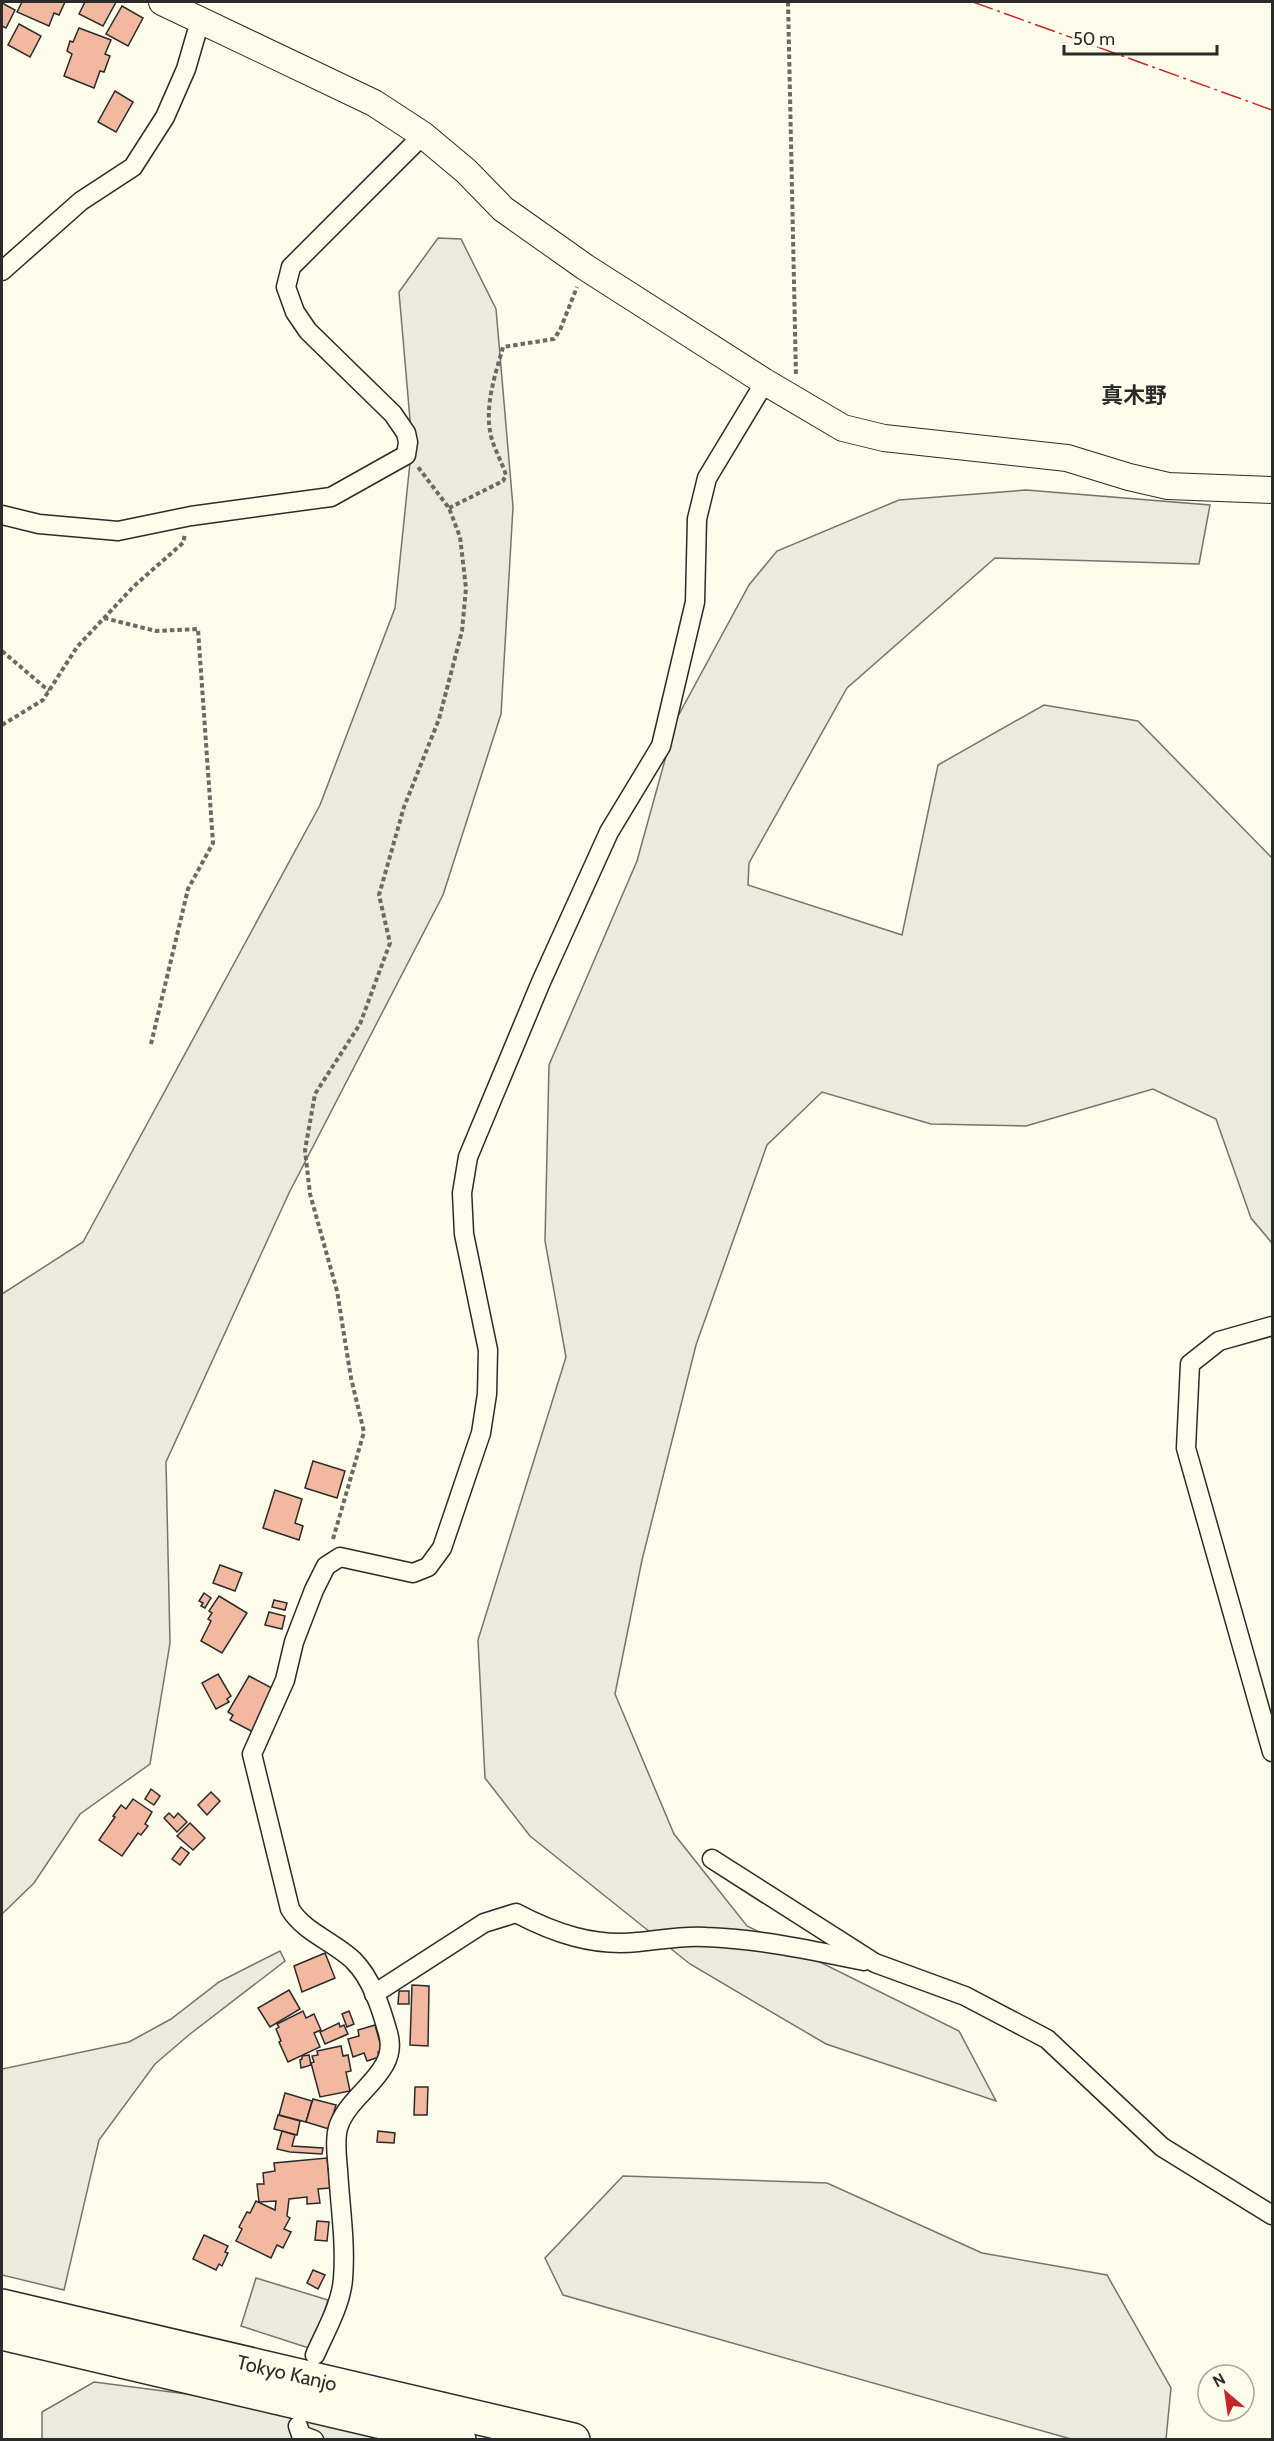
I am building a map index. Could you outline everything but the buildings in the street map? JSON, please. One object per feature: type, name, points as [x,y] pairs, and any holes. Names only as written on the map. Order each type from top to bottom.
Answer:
[{"type":"highway","name":"Tokyo Kanjo","points":[[2,2306],[573,2439]]},
{"type":"highway","name":"Tokyo Kanjo","points":[[2,2333],[459,2439]]},
{"type":"street","points":[[162,2],[374,103],[423,135],[466,171],[503,209],[585,267],[765,382],[843,428],[884,438],[1067,458],[1168,486],[1272,490]]},
{"type":"street","points":[[2,271],[81,201],[133,167],[165,117],[186,69],[200,21]]},
{"type":"street","points":[[2,515],[39,524],[118,531],[191,516],[331,497],[406,455],[408,442],[406,434],[393,414],[308,331],[295,312],[286,287],[291,267],[423,135]]},
{"type":"street","points":[[315,2355],[340,2297],[343,2280],[336,2153],[339,2125],[350,2108],[386,2065],[390,2053],[389,2036],[374,1994],[365,1976],[352,1959],[297,1921],[290,1909],[252,1755],[285,1680],[294,1642],[326,1566],[340,1557],[413,1573],[428,1567],[442,1548],[481,1432],[487,1394],[488,1350],[464,1234],[462,1193],[468,1157],[541,982],[609,832],[660,746],[695,602],[697,519],[707,478],[765,382]]},
{"type":"street","points":[[1272,1326],[1219,1341],[1190,1364],[1186,1448],[1272,1752]]},
{"type":"street","points":[[711,1858],[875,1963]]},
{"type":"street","points":[[374,1994],[484,1923],[516,1913],[561,1933],[596,1943],[636,1943],[703,1936],[805,1949],[875,1963],[965,1996],[1047,2039],[1162,2147],[1272,2215]]},
{"type":"street","points":[[298,2426],[301,2434],[314,2439]]},
{"type":"path","points":[[788,2],[797,401]]},
{"type":"path","points":[[449,508],[502,481],[506,475],[492,439],[489,418],[492,387],[502,347],[554,339],[561,330],[585,267]]},
{"type":"path","points":[[326,1566],[364,1432],[351,1378],[336,1291],[310,1194],[305,1150],[315,1094],[360,1024],[390,943],[379,895],[404,807],[439,719],[462,631],[466,588],[460,537],[449,508],[424,472],[406,455]]},
{"type":"path","points":[[2,725],[43,700],[77,647],[134,586],[183,543],[191,516]]},
{"type":"path","points":[[104,618],[156,631],[198,629],[213,843],[188,889],[151,1044]]},
{"type":"path","points":[[2,651],[50,690]]},
{"type":"shaded area","points":[[438,238],[461,239],[496,309],[513,507],[501,714],[443,895],[289,1193],[166,1462],[170,1643],[150,1764],[80,1814],[34,1883],[2,1914],[2,1294],[83,1242],[320,805],[395,608],[412,443],[399,292]]},
{"type":"shaded area","points":[[1026,490],[1210,505],[1199,564],[995,558],[847,688],[749,863],[748,885],[902,935],[938,765],[1044,705],[1138,721],[1272,858],[1272,1243],[1251,1218],[1216,1119],[1153,1089],[1026,1126],[931,1124],[822,1092],[767,1145],[696,1345],[642,1560],[615,1694],[674,1834],[747,1926],[959,2031],[996,2101],[826,2044],[690,1964],[530,1836],[485,1778],[478,1640],[566,1357],[545,1241],[549,1065],[637,861],[676,720],[749,585],[777,551],[899,500]]},
{"type":"shaded area","points":[[280,1951],[285,1961],[155,2064],[99,2140],[64,2290],[2,2275],[2,2069],[129,2042],[171,2019],[219,1982]]},
{"type":"shaded area","points":[[623,2176],[827,2183],[982,2253],[1107,2275],[1171,2388],[1166,2439],[1071,2439],[563,2295],[545,2258]]},
{"type":"shaded area","points":[[256,2278],[328,2300],[312,2349],[241,2326]]},
{"type":"shaded area","points":[[94,2382],[241,2401],[367,2430],[376,2439],[42,2440],[42,2412]]},
{"type":"power","points":[[973,2],[1272,110]]},
{"type":"district","name":"真木野","points":[[1134,395]]}]
